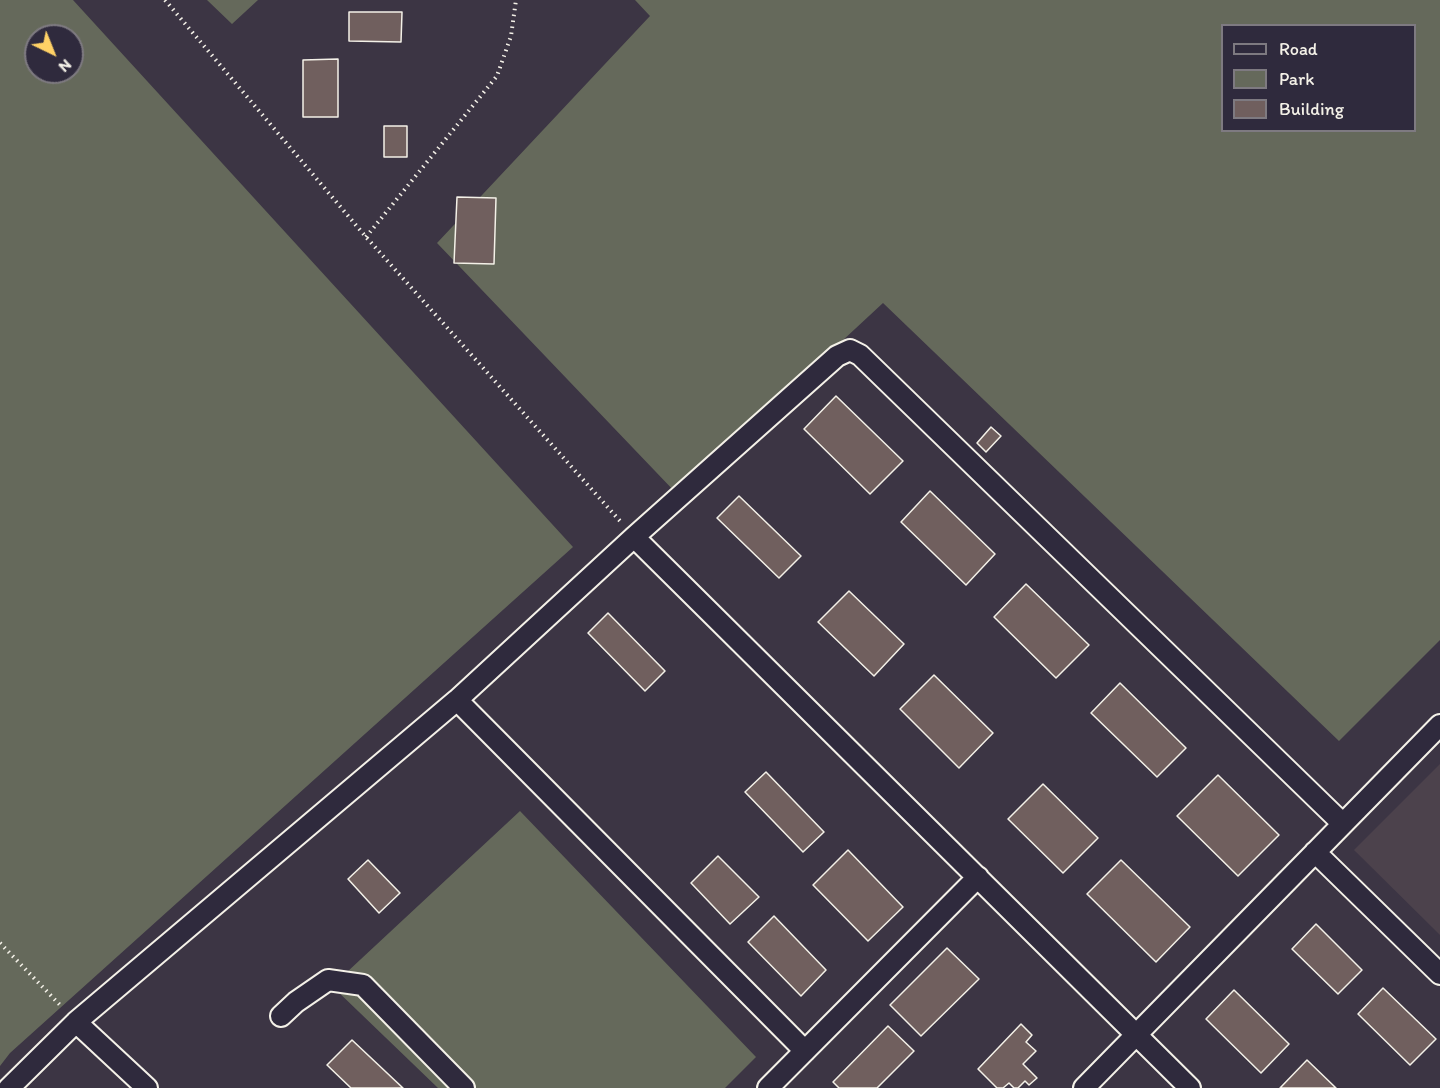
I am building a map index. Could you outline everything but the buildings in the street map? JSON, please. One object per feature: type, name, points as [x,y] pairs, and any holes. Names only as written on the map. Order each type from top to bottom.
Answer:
[{"type":"street","points":[[9,1088],[76,1022],[457,700],[634,537],[837,356],[850,350],[860,355],[1343,824]]},
{"type":"street","points":[[634,537],[1190,1088]]},
{"type":"street","points":[[457,700],[805,1051]]},
{"type":"street","points":[[1084,1088],[1440,725]]},
{"type":"street","points":[[1315,852],[1440,974]]},
{"type":"street","points":[[768,1088],[978,878]]},
{"type":"street","points":[[281,1016],[296,1002],[328,981],[363,985],[464,1088]]},
{"type":"street","points":[[76,1022],[147,1088]]},
{"type":"path","points":[[165,0],[366,237],[634,537]]},
{"type":"path","points":[[366,237],[497,76],[511,36],[516,0]]},
{"type":"path","points":[[0,943],[76,1022]]},
{"type":"shaded area","points":[[1440,764],[1440,935],[1354,850]]},
{"type":"green space","points":[[0,0],[73,0],[573,547],[10,1053],[0,1066]]},
{"type":"green space","points":[[207,0],[258,0],[232,24]]},
{"type":"green space","points":[[635,0],[1440,0],[1440,640],[1339,741],[883,303],[677,494],[437,243],[650,16]]},
{"type":"green space","points":[[520,811],[756,1057],[725,1088],[438,1088],[332,986]]}]
